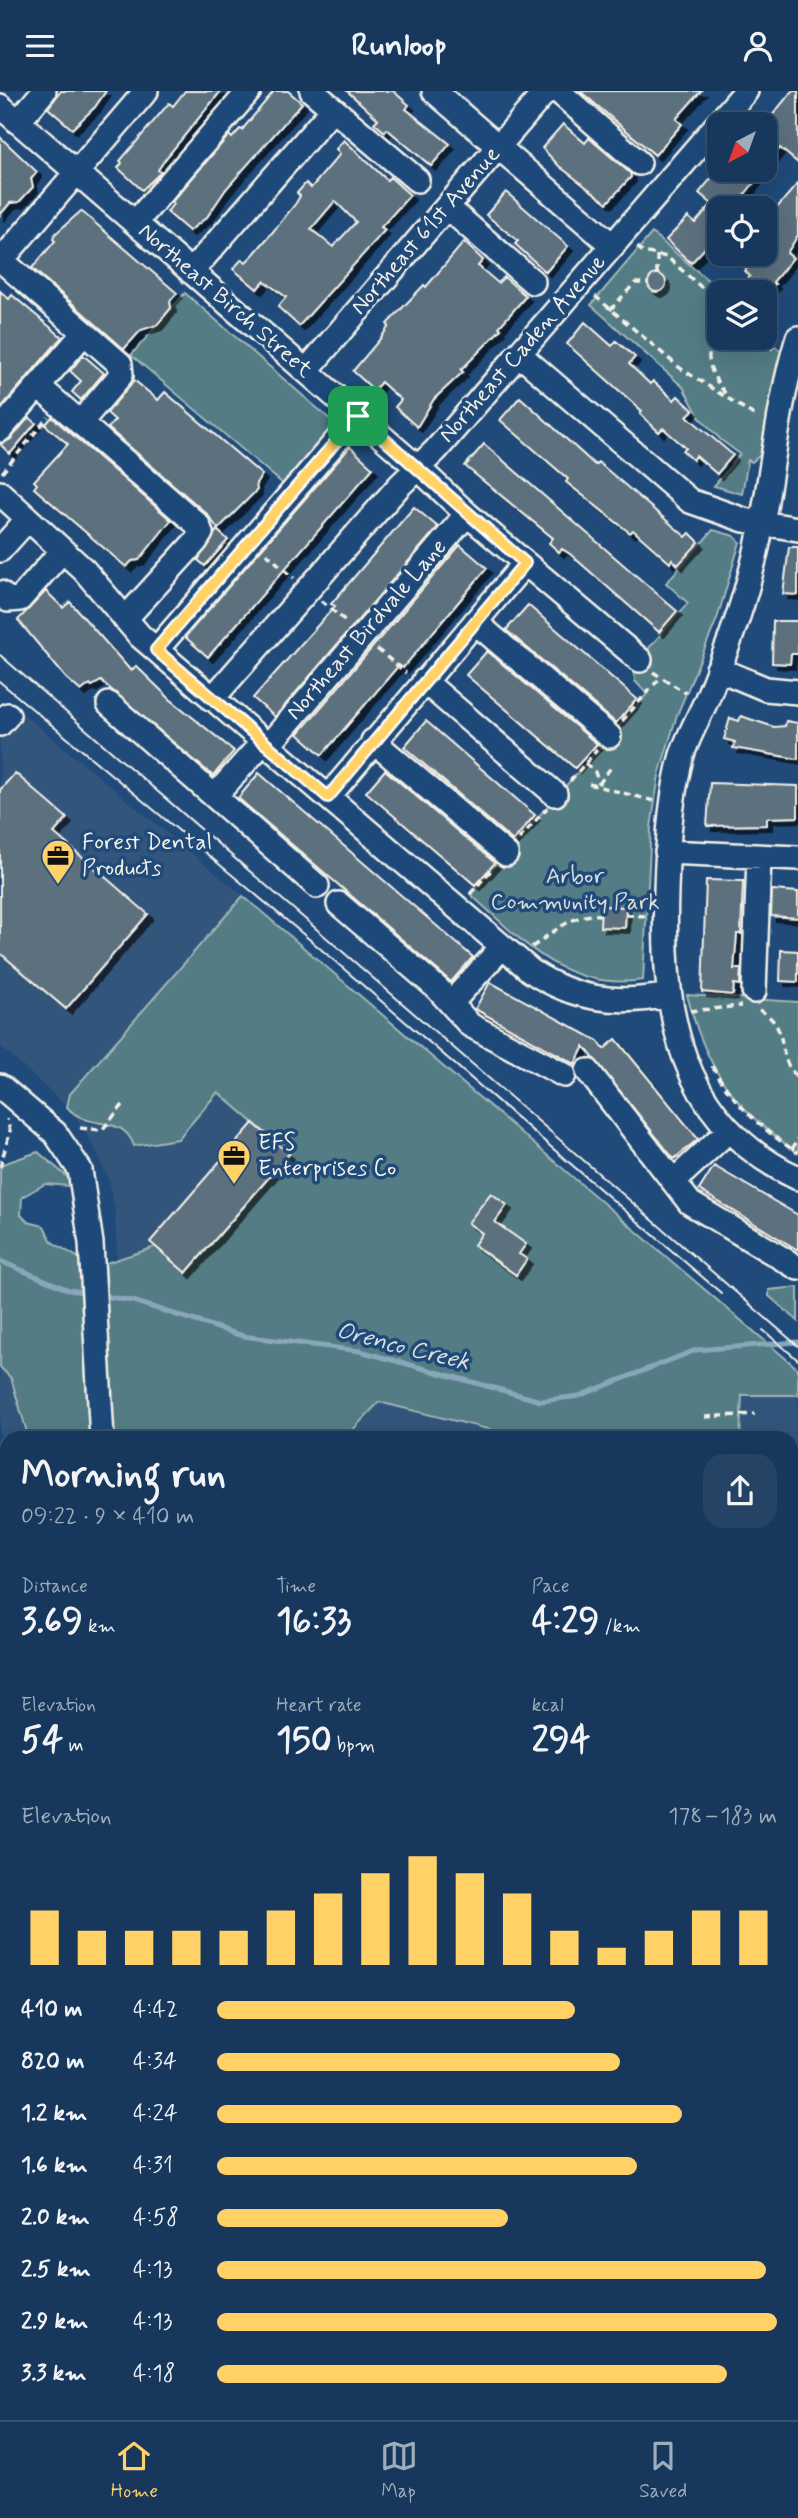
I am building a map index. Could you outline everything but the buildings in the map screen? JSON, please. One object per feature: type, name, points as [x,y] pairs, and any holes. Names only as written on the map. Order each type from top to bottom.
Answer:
[{"type":"street","points":[[18,122],[44,91]]},
{"type":"street","points":[[80,423],[121,375],[122,369],[1,260],[146,91]]},
{"type":"street","points":[[135,223],[249,91]]},
{"type":"street","points":[[312,91],[416,180]]},
{"type":"street","points":[[434,91],[617,240]]},
{"type":"street","name":"Northeast 61st Avenue","points":[[306,371],[546,91]]},
{"type":"street","points":[[558,91],[639,163]]},
{"type":"street","name":"Northeast Caden Avenue","points":[[212,699],[519,354],[746,91]]},
{"type":"street","name":"Northeast Birch Street","points":[[0,106],[418,468],[467,514],[640,660]]},
{"type":"street","points":[[191,272],[333,109]]},
{"type":"street","points":[[447,207],[533,282]]},
{"type":"street","points":[[0,430],[84,333]]},
{"type":"street","points":[[798,338],[778,423],[763,524],[740,612],[682,756],[667,852],[664,936],[668,995],[681,1014],[685,1063],[701,1094],[729,1130],[779,1169],[798,1178]]},
{"type":"street","points":[[519,354],[691,501],[719,513],[798,529]]},
{"type":"street","points":[[38,386],[192,519],[201,533],[125,619]]},
{"type":"street","points":[[156,650],[358,416]]},
{"type":"street","points":[[0,493],[84,570],[125,619],[156,650],[502,947],[547,982],[579,995],[622,1001],[668,995]]},
{"type":"street","name":"Northeast Birdvale Lane","points":[[215,796],[362,636],[467,514]]},
{"type":"street","points":[[0,550],[27,520]]},
{"type":"street","points":[[0,593],[8,600],[20,599],[62,551]]},
{"type":"street","points":[[328,797],[419,681],[475,622],[525,563]]},
{"type":"street","points":[[475,622],[610,744]]},
{"type":"street","points":[[718,669],[766,689],[798,692]]},
{"type":"street","points":[[419,681],[555,794]]},
{"type":"street","points":[[109,704],[317,886]]},
{"type":"street","points":[[373,741],[506,853]]},
{"type":"street","points":[[667,852],[798,858]]},
{"type":"street","points":[[754,991],[759,857]]},
{"type":"street","points":[[339,904],[452,1003],[470,1025],[564,1075]]},
{"type":"street","points":[[452,1003],[502,947]]},
{"type":"street","points":[[588,1070],[690,1202],[798,1268]]},
{"type":"street","points":[[0,1086],[55,1133],[80,1170],[92,1244],[102,1431]]},
{"type":"street","points":[[674,1181],[729,1130]]},
{"type":"path","points":[[617,240],[643,252],[667,257],[707,292]]},
{"type":"path","points":[[657,255],[657,274]]},
{"type":"path","points":[[580,283],[680,368],[754,415]]},
{"type":"path","points":[[610,310],[635,283],[648,283]]},
{"type":"path","points":[[710,350],[709,365],[718,383],[733,401]]},
{"type":"path","points":[[0,475],[59,405]]},
{"type":"path","points":[[251,540],[362,636],[419,681]]},
{"type":"path","points":[[640,660],[660,678],[686,693]]},
{"type":"path","points":[[599,784],[595,772],[585,764],[610,744],[660,678]]},
{"type":"path","points":[[599,784],[610,744]]},
{"type":"path","points":[[589,784],[599,784],[654,801]]},
{"type":"path","points":[[470,894],[541,815]]},
{"type":"path","points":[[537,952],[530,946],[574,919],[600,915]]},
{"type":"path","points":[[626,915],[647,916]]},
{"type":"path","points":[[681,1014],[741,1006],[767,1014],[779,1029],[787,1066],[798,1077]]},
{"type":"path","points":[[681,1014],[694,1023]]},
{"type":"path","points":[[708,1057],[744,1110],[758,1125],[798,1153]]},
{"type":"path","points":[[79,1128],[102,1130],[123,1105]]},
{"type":"path","points":[[0,1167],[10,1131],[7,1119]]},
{"type":"path","points":[[792,1149],[798,1138]]},
{"type":"path","points":[[705,1417],[755,1414]]},
{"type":"shaded area","points":[[22,713],[243,896],[70,1094],[67,1107],[0,1046],[0,738]]},
{"type":"shaded area","points":[[218,1092],[291,1154],[186,1274],[151,1250],[117,1258],[115,1212],[109,1181],[95,1149],[75,1116],[89,1124],[105,1123],[123,1129],[134,1146],[178,1139]]},
{"type":"shaded area","points":[[0,1367],[11,1378],[27,1431],[0,1431]]},
{"type":"shaded area","points":[[742,1395],[798,1395],[798,1431],[740,1431]]},
{"type":"shaded area","points":[[379,1402],[496,1431],[352,1431]]},
{"type":"green space","points":[[652,233],[708,280],[707,350],[777,348],[782,352],[760,455],[752,462],[748,460],[742,494],[714,486],[740,454],[721,440],[700,418],[683,387],[591,305]]},
{"type":"green space","points":[[185,293],[340,428],[289,489],[131,355]]},
{"type":"green space","name":"Arbor Community Park","points":[[713,530],[734,536],[740,542],[717,619],[677,715],[659,775],[651,827],[643,980],[590,978],[568,971],[528,946],[470,894],[647,694],[635,681],[634,672],[649,659],[648,649],[688,603],[666,583]]},
{"type":"green space","points":[[243,896],[798,1369],[798,1395],[742,1395],[740,1431],[496,1431],[379,1402],[352,1431],[27,1431],[11,1378],[0,1367],[0,1168],[5,1163],[38,1152],[71,1180],[69,1186],[45,1184],[22,1197],[21,1215],[28,1222],[44,1226],[52,1242],[84,1261],[100,1265],[155,1247],[186,1273],[290,1154],[218,1092],[178,1139],[134,1146],[122,1129],[76,1115],[67,1107],[70,1094]]},
{"type":"green space","points":[[687,995],[798,1002],[798,1153],[756,1121],[726,1086],[703,1045]]},
{"type":"green space","points":[[798,1287],[798,1321],[769,1296],[769,1290]]},
{"type":"waterway","name":"Orenco Creek","points":[[0,1261],[69,1290],[89,1293]]},
{"type":"waterway","name":"Orenco Creek","points":[[98,1295],[133,1301],[243,1336],[360,1351],[541,1401],[579,1396],[696,1350],[798,1342]]},
{"type":"tram line","points":[[0,655],[798,1346]]},
{"type":"tram line","points":[[0,682],[309,939],[721,1293]]},
{"type":"tram line","points":[[763,1330],[798,1360]]},
{"type":"place","name":"Forest Dental Products","points":[[58,886]]},
{"type":"place","name":"EFS Enterprises Co","points":[[234,1186]]},
{"type":"route","points":[[358,416],[525,563],[328,797],[156,650],[358,416]]}]
